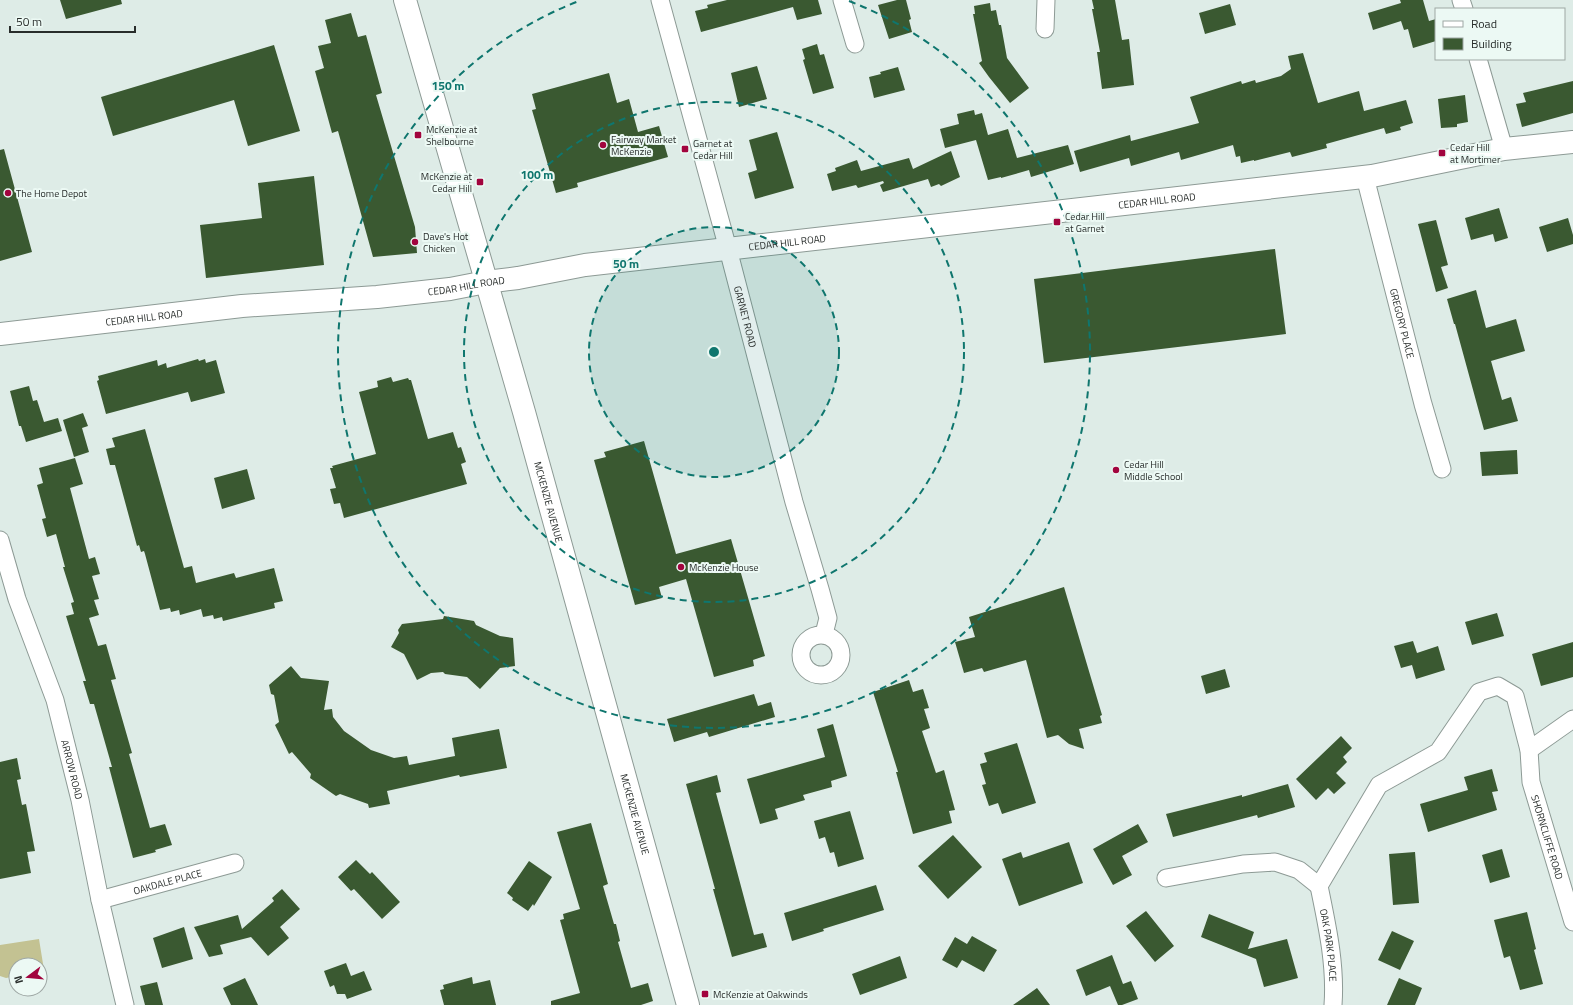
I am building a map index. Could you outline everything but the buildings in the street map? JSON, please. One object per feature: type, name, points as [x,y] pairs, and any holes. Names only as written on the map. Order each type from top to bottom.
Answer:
[{"type":"street","name":"MCKENZIE AVENUE","points":[[405,0],[524,412],[688,1005]]},
{"type":"street","name":"GARNET ROAD","points":[[660,0],[728,249],[794,502],[828,618],[824,634]]},
{"type":"street","points":[[842,0],[855,44]]},
{"type":"street","points":[[1045,29],[1046,0]]},
{"type":"street","points":[[1478,60],[1504,149]]},
{"type":"street","name":"CEDAR HILL ROAD","points":[[0,334],[242,306],[377,297],[450,289],[585,265],[1365,177],[1504,149],[1573,142]]},
{"type":"street","name":"GREGORY PLACE","points":[[1365,177],[1423,404],[1442,469]]},
{"type":"street","name":"ARROW ROAD","points":[[0,540],[17,599],[55,700],[80,800],[100,900],[125,1005]]},
{"type":"street","name":"SHORNCLIFFE ROAD","points":[[1319,886],[1379,785],[1438,752],[1479,692],[1498,686],[1515,696],[1529,750],[1530,782],[1573,922]]},
{"type":"street","points":[[1529,750],[1573,719]]},
{"type":"street","name":"OAKDALE PLACE","points":[[100,900],[235,862]]},
{"type":"street","points":[[1166,878],[1243,864],[1275,862],[1298,870],[1319,886]]},
{"type":"street","name":"OAK PARK PLACE","points":[[1319,886],[1331,947],[1334,991],[1333,1005]]},
{"type":"shaded area","points":[[39,939],[42,957],[8,957],[8,978],[6,978],[0,976],[0,945]]},
{"type":"place","name":"McKenzie at Shelbourne","points":[[418,135]]},
{"type":"place","name":"Fairway Market McKenzie","points":[[603,145]]},
{"type":"place","name":"Garnet at Cedar Hill","points":[[685,149]]},
{"type":"place","name":"Cedar Hill at Mortimer","points":[[1442,153]]},
{"type":"place","name":"McKenzie at Cedar Hill","points":[[480,182]]},
{"type":"place","name":"The Home Depot","points":[[8,193]]},
{"type":"place","name":"Cedar Hill at Garnet","points":[[1057,222]]},
{"type":"place","name":"Dave's Hot Chicken","points":[[415,242]]},
{"type":"place","name":"Cedar Hill Middle School","points":[[1116,470]]},
{"type":"place","name":"McKenzie House","points":[[681,567]]},
{"type":"place","name":"McKenzie at Oakwinds","points":[[705,994]]}]
